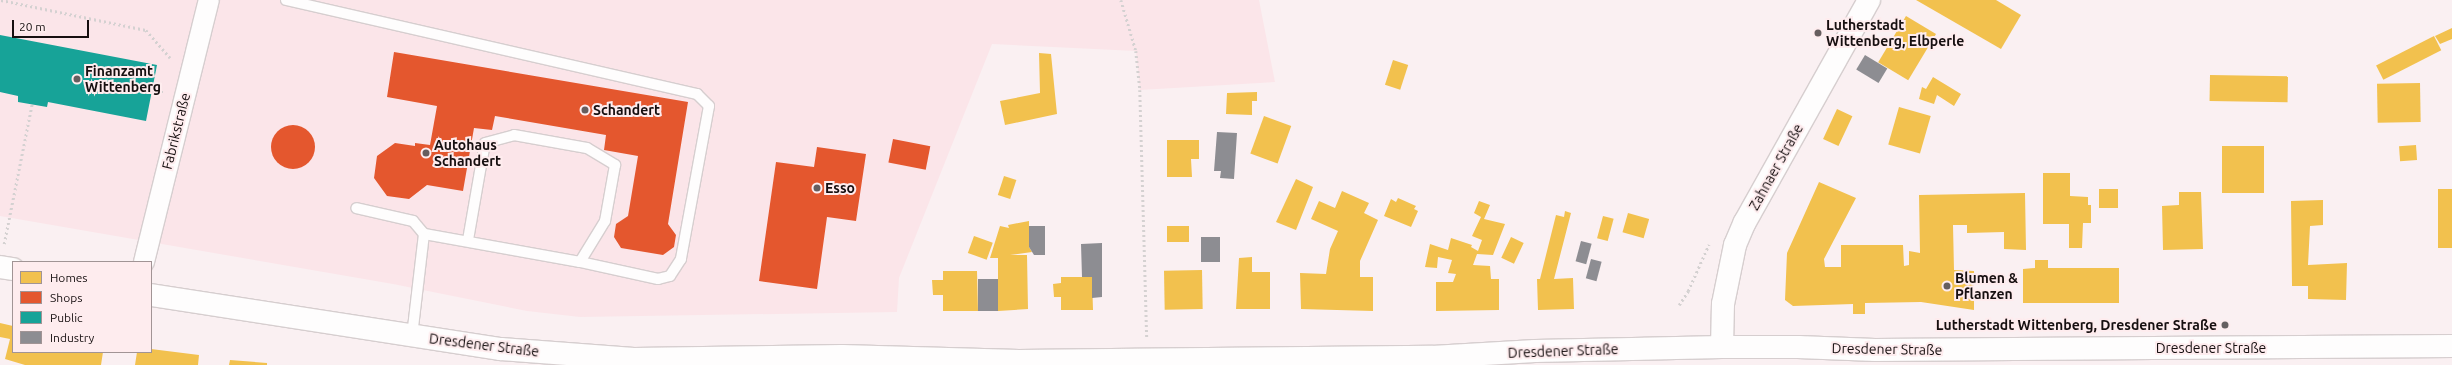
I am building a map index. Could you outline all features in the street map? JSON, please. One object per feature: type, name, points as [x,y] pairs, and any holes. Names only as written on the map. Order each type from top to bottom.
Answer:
[{"type":"main road","name":"Zahnaer Straße","points":[[1722,347],[1723,304],[1735,245],[1746,222],[1869,0]]},
{"type":"main road","points":[[2,258],[12,268]]},
{"type":"main road","name":"Dresdener Straße","points":[[152,295],[501,349],[634,359],[842,356],[986,363],[1148,359],[1432,357],[1535,351],[1722,347],[1798,347],[1875,350],[2452,346]]},
{"type":"street","name":"Fabrikstraße","points":[[144,261],[209,0]]},
{"type":"lane","points":[[286,0],[697,94],[709,106],[681,259],[670,276],[658,279],[468,240],[424,234],[413,221],[356,208]]},
{"type":"lane","points":[[468,240],[485,142],[514,135],[587,148],[615,165],[604,221],[580,262]]},
{"type":"lane","points":[[412,336],[424,234]]},
{"type":"path","points":[[1,0],[146,30],[174,62]]},
{"type":"path","points":[[1121,0],[1136,51],[1140,90],[1148,359]]},
{"type":"path","points":[[152,92],[167,92]]},
{"type":"path","points":[[2,258],[32,104]]},
{"type":"shaded area","points":[[0,0],[1259,0],[1275,82],[1140,90],[1136,51],[992,44],[899,278],[897,312],[580,317],[527,311],[393,284],[0,216]]},
{"type":"building: Homes","points":[[1916,0],[1996,0],[2021,15],[2001,49]]},
{"type":"building: Homes","points":[[1906,16],[1936,34],[1908,80],[1878,62]]},
{"type":"building: Homes","points":[[2452,28],[2452,39],[2440,44],[2435,36]]},
{"type":"building: Homes","points":[[2434,36],[2441,50],[2383,80],[2376,66]]},
{"type":"building: Homes","points":[[1039,53],[1051,54],[1057,114],[1005,125],[1000,101],[1040,93]]},
{"type":"building: Homes","points":[[1393,60],[1408,65],[1400,90],[1385,85]]},
{"type":"building: Homes","points":[[2210,75],[2288,76],[2288,102],[2210,101]]},
{"type":"building: Homes","points":[[1933,77],[1961,94],[1954,106],[1937,95],[1934,104],[1919,99],[1922,87],[1926,89]]},
{"type":"building: Homes","points":[[2420,83],[2421,122],[2378,123],[2377,84]]},
{"type":"building: Homes","points":[[1257,92],[1257,101],[1252,101],[1252,115],[1226,114],[1227,93]]},
{"type":"building: Homes","points":[[1899,107],[1931,116],[1920,154],[1888,144]]},
{"type":"building: Homes","points":[[1837,109],[1852,116],[1838,146],[1823,139]]},
{"type":"building: Homes","points":[[1264,116],[1291,126],[1278,164],[1250,154]]},
{"type":"building: Homes","points":[[1167,140],[1199,140],[1199,159],[1191,159],[1192,177],[1167,177]]},
{"type":"building: Homes","points":[[2416,145],[2417,160],[2400,161],[2399,146]]},
{"type":"building: Homes","points":[[2222,146],[2264,146],[2264,193],[2222,193]]},
{"type":"building: Homes","points":[[2043,173],[2070,173],[2070,196],[2088,197],[2088,205],[2091,205],[2091,223],[2083,223],[2082,248],[2069,248],[2069,224],[2043,224]]},
{"type":"building: Homes","points":[[1004,176],[1016,180],[1010,199],[998,195]]},
{"type":"building: Homes","points":[[1296,179],[1313,187],[1296,230],[1276,222]]},
{"type":"building: Homes","points":[[1819,182],[1856,198],[1824,259],[1825,267],[1841,267],[1841,245],[1903,245],[1904,266],[1909,265],[1909,251],[1920,253],[1919,195],[2025,193],[2026,250],[2004,249],[2004,232],[1967,233],[1967,225],[1953,225],[1954,270],[1974,271],[1974,310],[1921,302],[1865,303],[1865,314],[1853,314],[1853,304],[1793,306],[1785,300],[1787,253]]},
{"type":"building: Homes","points":[[2099,189],[2118,189],[2118,208],[2099,208]]},
{"type":"building: Homes","points":[[2438,189],[2452,189],[2452,248],[2438,248]]},
{"type":"building: Homes","points":[[1342,191],[1369,203],[1364,213],[1378,220],[1360,261],[1360,277],[1373,277],[1373,311],[1301,309],[1300,273],[1326,274],[1330,249],[1338,231],[1311,219],[1319,201],[1335,208]]},
{"type":"building: Homes","points":[[2179,192],[2201,192],[2203,249],[2163,250],[2162,206],[2179,205]]},
{"type":"building: Homes","points":[[1398,198],[1416,206],[1414,209],[1418,211],[1411,227],[1384,216],[1391,199],[1396,202]]},
{"type":"building: Homes","points":[[2323,200],[2323,225],[2310,226],[2308,265],[2347,263],[2346,300],[2308,299],[2308,286],[2292,286],[2291,201]]},
{"type":"building: Homes","points":[[1479,201],[1490,205],[1484,219],[1505,224],[1493,255],[1477,254],[1473,265],[1490,266],[1491,279],[1499,279],[1499,310],[1436,311],[1436,282],[1453,282],[1456,274],[1448,273],[1452,260],[1438,257],[1437,268],[1425,267],[1430,244],[1448,250],[1451,238],[1472,245],[1471,247],[1478,251],[1482,240],[1472,236],[1481,217],[1474,213]]},
{"type":"building: Homes","points":[[1565,211],[1571,213],[1554,279],[1573,278],[1574,309],[1538,310],[1537,279],[1540,279],[1556,215],[1564,217]]},
{"type":"building: Homes","points":[[1628,213],[1649,219],[1644,238],[1622,232]]},
{"type":"building: Homes","points":[[1603,216],[1614,219],[1608,241],[1597,238]]},
{"type":"building: Homes","points":[[1029,221],[1029,247],[1032,252],[1010,255],[1027,255],[1028,309],[998,311],[998,258],[990,258],[1000,226],[1009,228],[1008,225]]},
{"type":"building: Homes","points":[[1167,226],[1189,226],[1189,242],[1167,242]]},
{"type":"building: Homes","points":[[974,236],[993,243],[987,260],[968,253]]},
{"type":"building: Homes","points":[[1511,237],[1524,243],[1514,264],[1501,258]]},
{"type":"building: Homes","points":[[1252,257],[1252,272],[1270,272],[1270,309],[1236,309],[1239,258]]},
{"type":"building: Homes","points":[[2035,260],[2048,260],[2048,268],[2119,268],[2119,303],[2023,303],[2023,269],[2035,268]]},
{"type":"building: Homes","points":[[1202,270],[1203,309],[1165,310],[1164,271]]},
{"type":"building: Homes","points":[[943,271],[977,271],[978,311],[943,311],[943,295],[933,295],[932,280],[943,280]]},
{"type":"building: Homes","points":[[1061,277],[1092,277],[1093,310],[1061,310],[1061,297],[1054,297],[1053,284],[1061,283]]},
{"type":"building: Homes","points":[[0,323],[12,326],[12,353],[103,353],[101,365],[25,365],[5,359],[10,339],[0,337]]},
{"type":"building: Homes","points":[[152,349],[199,355],[198,365],[135,365],[137,353],[152,353]]},
{"type":"building: Homes","points":[[230,360],[267,363],[267,365],[229,365]]},
{"type":"building: Shops","name":"Autohaus Schandert","points":[[394,52],[688,102],[668,224],[676,235],[674,247],[663,255],[621,248],[614,237],[616,224],[628,216],[638,156],[604,150],[606,135],[495,116],[492,130],[474,128],[463,191],[427,185],[409,199],[387,196],[374,178],[377,156],[395,143],[415,146],[415,143],[430,145],[437,106],[387,97]]},
{"type":"building: Shops","points":[[289,125],[297,125],[309,131],[315,143],[315,151],[309,163],[297,169],[289,169],[277,163],[271,151],[271,143],[277,131]]},
{"type":"building: Shops","points":[[893,139],[930,146],[926,170],[888,163]]},
{"type":"building: Shops","points":[[817,147],[866,154],[856,221],[827,217],[817,289],[759,281],[776,162],[814,167]]},
{"type":"building: Public","name":"Finanzamt Wittenberg","points":[[0,35],[157,65],[146,121],[48,102],[47,107],[18,102],[18,96],[0,92]]},
{"type":"building: Industry","points":[[1865,55],[1887,68],[1879,83],[1856,70]]},
{"type":"building: Industry","points":[[1217,132],[1237,133],[1234,179],[1220,178],[1221,171],[1214,171]]},
{"type":"building: Industry","points":[[1029,226],[1045,226],[1045,255],[1034,255],[1029,247]]},
{"type":"building: Industry","points":[[1201,237],[1220,237],[1220,262],[1201,262]]},
{"type":"building: Industry","points":[[1581,241],[1592,244],[1586,264],[1576,261]]},
{"type":"building: Industry","points":[[1102,243],[1102,297],[1092,298],[1092,277],[1082,277],[1081,244]]},
{"type":"building: Industry","points":[[1591,259],[1602,262],[1596,281],[1586,278]]},
{"type":"building: Industry","points":[[978,279],[998,279],[998,311],[978,311]]},
{"type":"place","name":"Lutherstadt Wittenberg, Elbperle","points":[[1818,33]]},
{"type":"place","name":"Finanzamt Wittenberg","points":[[77,79]]},
{"type":"place","name":"Schandert","points":[[585,110]]},
{"type":"place","name":"Autohaus Schandert","points":[[426,153]]},
{"type":"place","name":"Esso","points":[[817,188]]},
{"type":"place","name":"Blumen & Pflanzen","points":[[1947,286]]},
{"type":"place","name":"Lutherstadt Wittenberg, Dresdener Straße","points":[[2225,325]]}]
